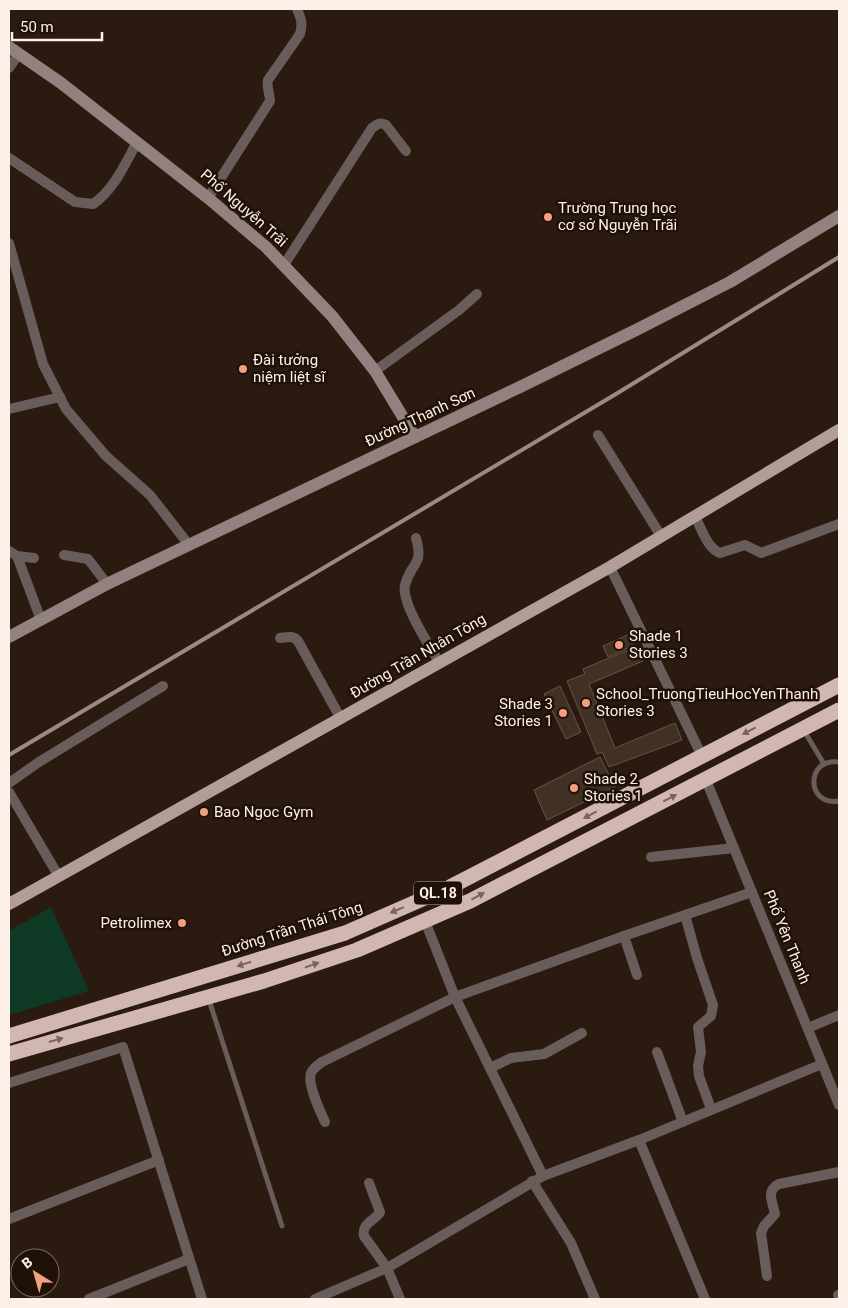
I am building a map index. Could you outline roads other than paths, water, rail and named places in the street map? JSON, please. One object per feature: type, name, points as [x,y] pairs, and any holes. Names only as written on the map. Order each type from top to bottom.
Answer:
[{"type":"highway","name":"Đường Trần Thái Tông","points":[[9,1036],[345,932],[450,887],[839,684]]},
{"type":"highway","name":"QL.18","points":[[9,1054],[264,981],[357,950],[470,901],[839,710]]},
{"type":"highway","points":[[546,838],[556,856]]},
{"type":"main road","name":"Đường Trần Nhân Tông","points":[[9,904],[610,567],[839,430]]},
{"type":"street","points":[[208,198],[270,101],[266,84],[300,34],[302,26],[297,9]]},
{"type":"street","points":[[9,68],[14,51]]},
{"type":"street","name":"Phố Nguyễn Trãi","points":[[14,51],[61,83],[266,246],[332,316],[375,371],[415,437]]},
{"type":"street","points":[[284,265],[372,128],[382,123],[406,151]]},
{"type":"street","points":[[9,158],[75,202],[93,204],[102,198],[121,173],[137,142]]},
{"type":"street","name":"Đường Thanh Sơn","points":[[9,637],[107,584],[529,383],[730,282],[839,216]]},
{"type":"street","points":[[9,243],[43,364],[66,409],[106,456],[150,495],[189,545]]},
{"type":"street","points":[[375,371],[477,294]]},
{"type":"street","points":[[9,409],[60,397]]},
{"type":"street","points":[[598,435],[661,536]]},
{"type":"street","points":[[695,517],[715,552],[720,553],[745,545],[762,554],[839,524]]},
{"type":"street","points":[[416,538],[420,551],[419,557],[406,584],[405,596],[418,626],[439,662]]},
{"type":"street","points":[[13,554],[34,558]]},
{"type":"street","points":[[13,554],[41,620]]},
{"type":"street","points":[[64,555],[88,559],[107,584]]},
{"type":"street","points":[[610,567],[702,756]]},
{"type":"street","points":[[280,638],[290,636],[298,641],[341,719]]},
{"type":"street","points":[[9,782],[163,686]]},
{"type":"street","name":"Phố Yên Thanh","points":[[706,780],[839,1105]]},
{"type":"street","points":[[9,792],[58,875]]},
{"type":"street","points":[[651,857],[734,848]]},
{"type":"street","points":[[325,1122],[311,1085],[310,1075],[314,1068],[322,1062],[456,997],[752,892]]},
{"type":"street","points":[[685,915],[713,1005],[711,1016],[698,1027],[701,1052],[698,1066],[711,1109]]},
{"type":"street","points":[[425,921],[456,997],[543,1176]]},
{"type":"street","points":[[624,936],[637,974]]},
{"type":"street","points":[[808,1028],[839,1015]]},
{"type":"street","points":[[490,1068],[511,1058],[544,1054],[582,1033]]},
{"type":"street","points":[[9,1083],[123,1047],[202,1299]]},
{"type":"street","points":[[657,1052],[683,1122]]},
{"type":"street","points":[[315,1299],[387,1268],[532,1181],[639,1140],[822,1064]]},
{"type":"street","points":[[639,1140],[706,1299]]},
{"type":"street","points":[[9,1219],[159,1160]]},
{"type":"street","points":[[768,1276],[761,1232],[775,1214],[770,1194],[771,1190],[779,1184],[839,1172]]},
{"type":"street","points":[[532,1181],[571,1243],[594,1299]]},
{"type":"street","points":[[369,1183],[380,1212],[378,1216],[369,1221],[363,1231],[364,1236],[387,1268],[400,1299]]},
{"type":"street","points":[[90,1299],[190,1259]]},
{"type":"lane","points":[[803,729],[824,764]]},
{"type":"lane","points":[[839,762],[832,761],[824,764],[817,770],[814,781],[816,792],[825,800],[831,802],[839,801]]},
{"type":"lane","points":[[208,997],[282,1226]]},
{"type":"railway","points":[[9,755],[616,394],[839,257]]},
{"type":"place","name":"Trường Trung học cơ sở Nguyễn Trãi","points":[[548,217]]},
{"type":"place","name":"Đài tưởng niệm liệt sĩ","points":[[243,369]]},
{"type":"place","name":"Shade 1 Stories 3","points":[[619,645]]},
{"type":"place","name":"School_TruongTieuHocYenThanh Stories 3","points":[[586,703]]},
{"type":"place","name":"Shade 3 Stories 1","points":[[563,713]]},
{"type":"place","name":"Shade 2 Stories 1","points":[[574,788]]},
{"type":"place","name":"Bao Ngoc Gym","points":[[204,812]]},
{"type":"place","name":"Petrolimex","points":[[182,923]]}]
